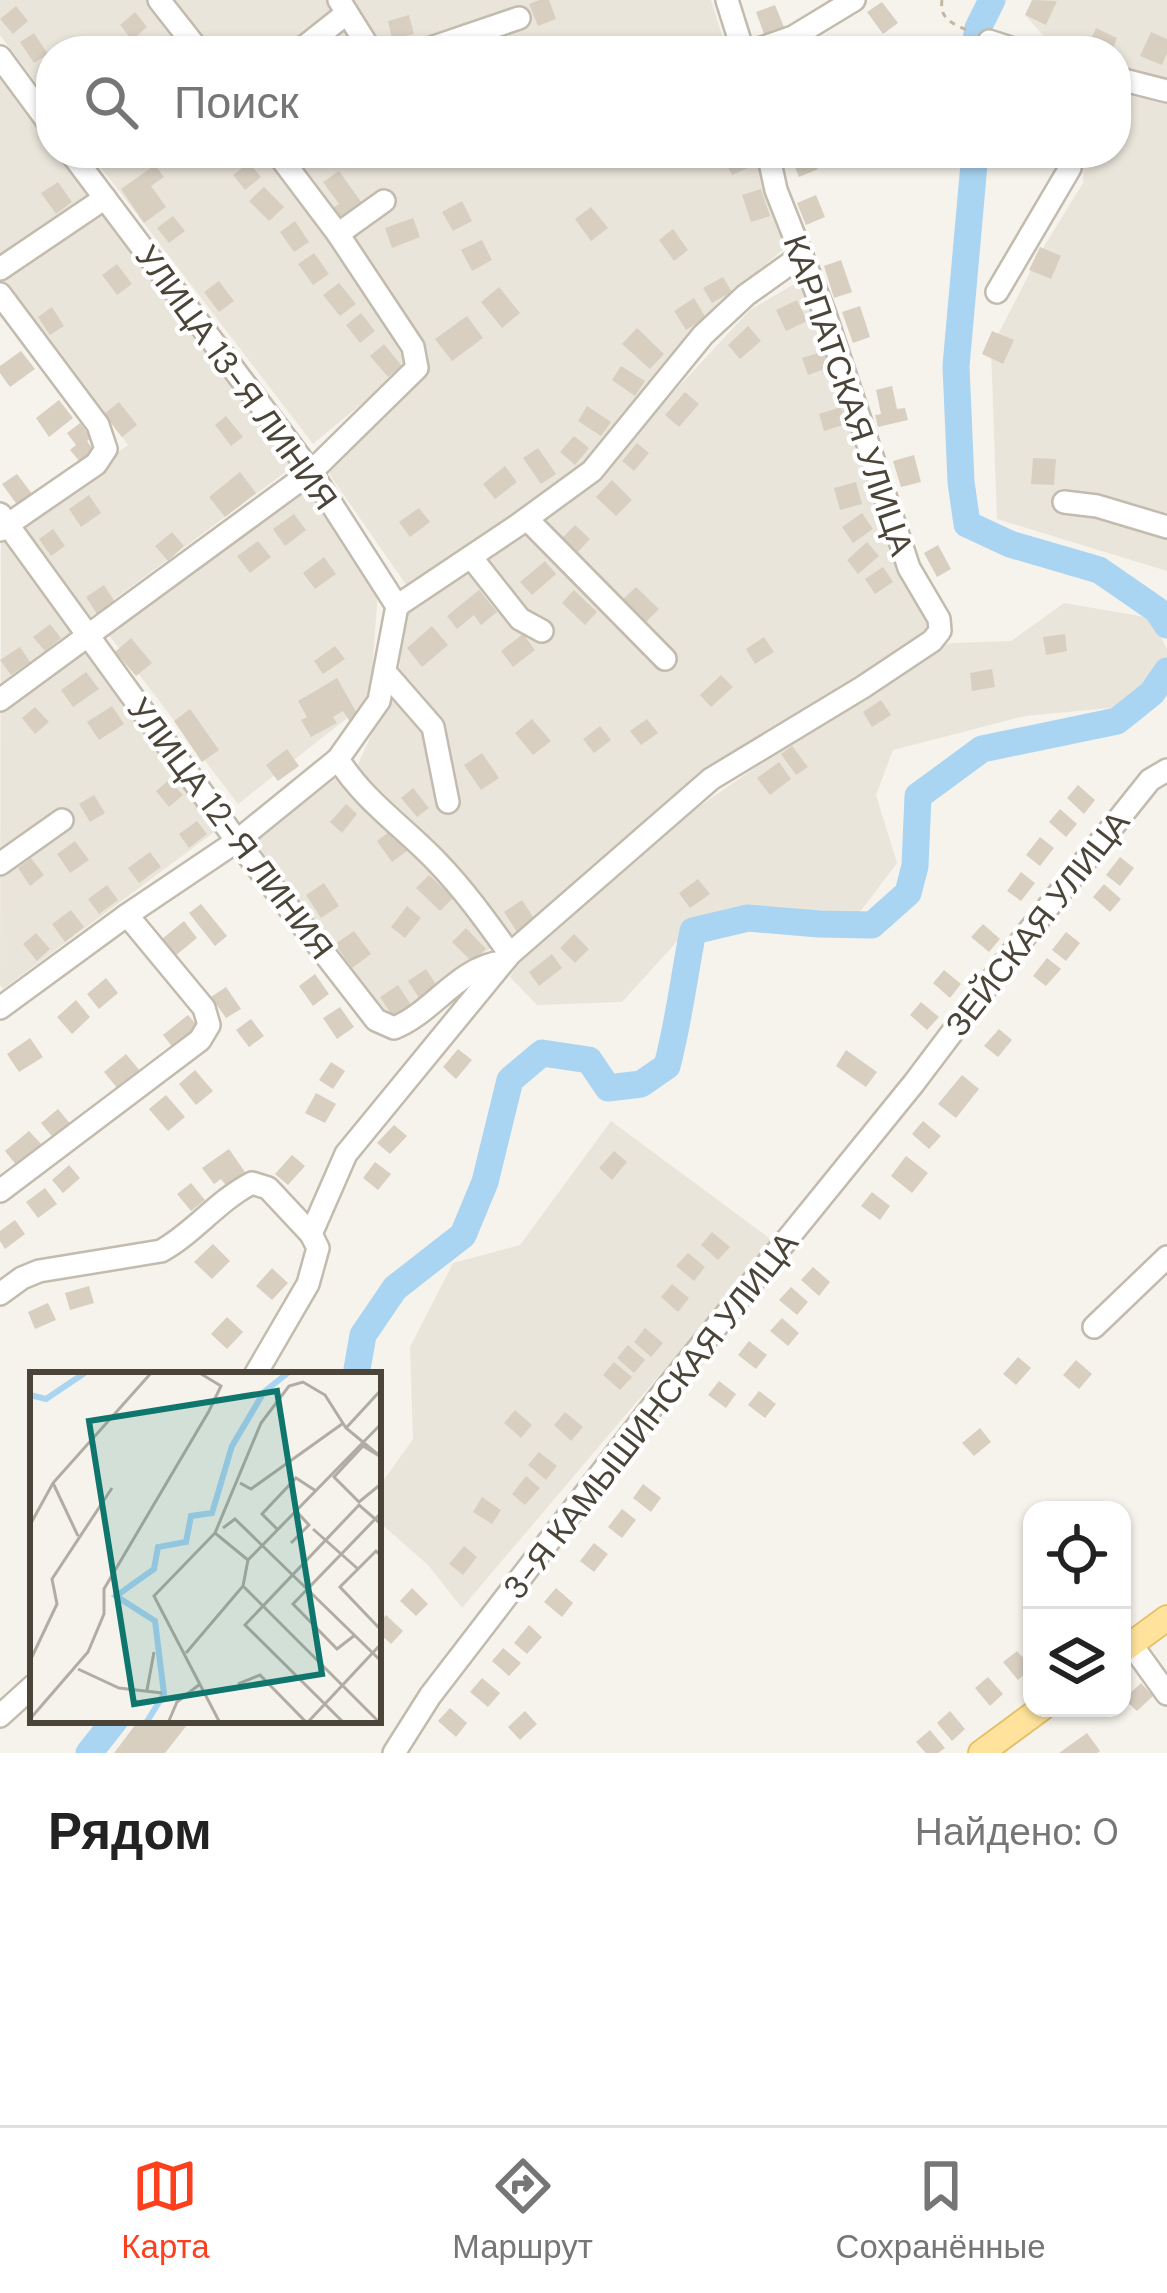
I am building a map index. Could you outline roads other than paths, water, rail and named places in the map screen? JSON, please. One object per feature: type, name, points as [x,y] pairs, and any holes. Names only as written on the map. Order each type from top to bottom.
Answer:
[{"type":"main road","points":[[1131,1644],[1167,1618]]},
{"type":"main road","points":[[981,1753],[1030,1717]]},
{"type":"street","points":[[159,0],[187,36]]},
{"type":"street","points":[[727,0],[738,36]]},
{"type":"street","points":[[795,36],[854,0]]},
{"type":"street","points":[[314,36],[343,6],[362,36]]},
{"type":"street","points":[[468,36],[519,18]]},
{"type":"street","points":[[0,57],[36,105]]},
{"type":"street","points":[[1131,83],[1167,91]]},
{"type":"street","name":"УЛИЦА 13-Я ЛИНИЯ","points":[[82,168],[311,472],[397,605]]},
{"type":"street","points":[[0,700],[311,472],[417,368],[413,346],[288,168]]},
{"type":"street","name":"КАРПАТСКАЯ УЛИЦА","points":[[506,958],[711,779],[862,687],[940,631],[939,619],[909,568],[771,168]]},
{"type":"street","points":[[997,292],[1070,168]]},
{"type":"street","points":[[0,269],[104,198]]},
{"type":"street","points":[[338,234],[384,201]]},
{"type":"street","points":[[0,1008],[237,841],[338,759],[379,701],[397,605],[592,471],[703,335],[746,295],[802,255]]},
{"type":"street","points":[[0,293],[98,424],[106,449],[96,464],[3,523]]},
{"type":"street","points":[[1064,502],[1097,506],[1167,527]]},
{"type":"street","points":[[526,519],[665,659]]},
{"type":"street","name":"УЛИЦА 12-Я ЛИНИЯ","points":[[3,523],[237,841],[376,1019],[394,1028],[409,1022],[464,976],[506,958]]},
{"type":"street","points":[[471,557],[520,620],[542,631]]},
{"type":"street","points":[[385,672],[433,727],[448,802]]},
{"type":"street","points":[[311,1234],[346,1154],[506,958],[476,907],[438,862],[351,780],[338,759]]},
{"type":"street","name":"ЗЕЙСКАЯ УЛИЦА","points":[[914,1083],[1136,797],[1150,780],[1167,770]]},
{"type":"street","points":[[0,864],[62,820]]},
{"type":"street","points":[[0,1191],[200,1040],[209,1025],[203,1007],[127,915]]},
{"type":"street","name":"3-Я КАМЫШИНСКАЯ УЛИЦА","points":[[394,1753],[430,1696],[669,1385],[914,1083]]},
{"type":"street","points":[[0,1294],[39,1271],[161,1251],[232,1193],[251,1184],[268,1188],[318,1247],[308,1284],[257,1372]]},
{"type":"street","points":[[1094,1327],[1167,1257]]},
{"type":"street","points":[[1131,1652],[1167,1694]]},
{"type":"street","points":[[0,1717],[30,1689]]},
{"type":"waterway","points":[[977,36],[992,0]]},
{"type":"waterway","points":[[974,168],[956,366],[967,524],[1010,544],[1099,570],[1157,610],[1167,625]]},
{"type":"waterway","points":[[357,1372],[363,1335],[395,1288],[463,1235],[485,1182],[510,1080],[542,1053],[589,1060],[608,1088],[641,1084],[667,1066],[693,931],[748,918],[872,925],[908,893],[915,866],[918,796],[982,749],[1117,721],[1152,693],[1167,671]]},
{"type":"waterway","points":[[89,1753],[113,1723]]}]
